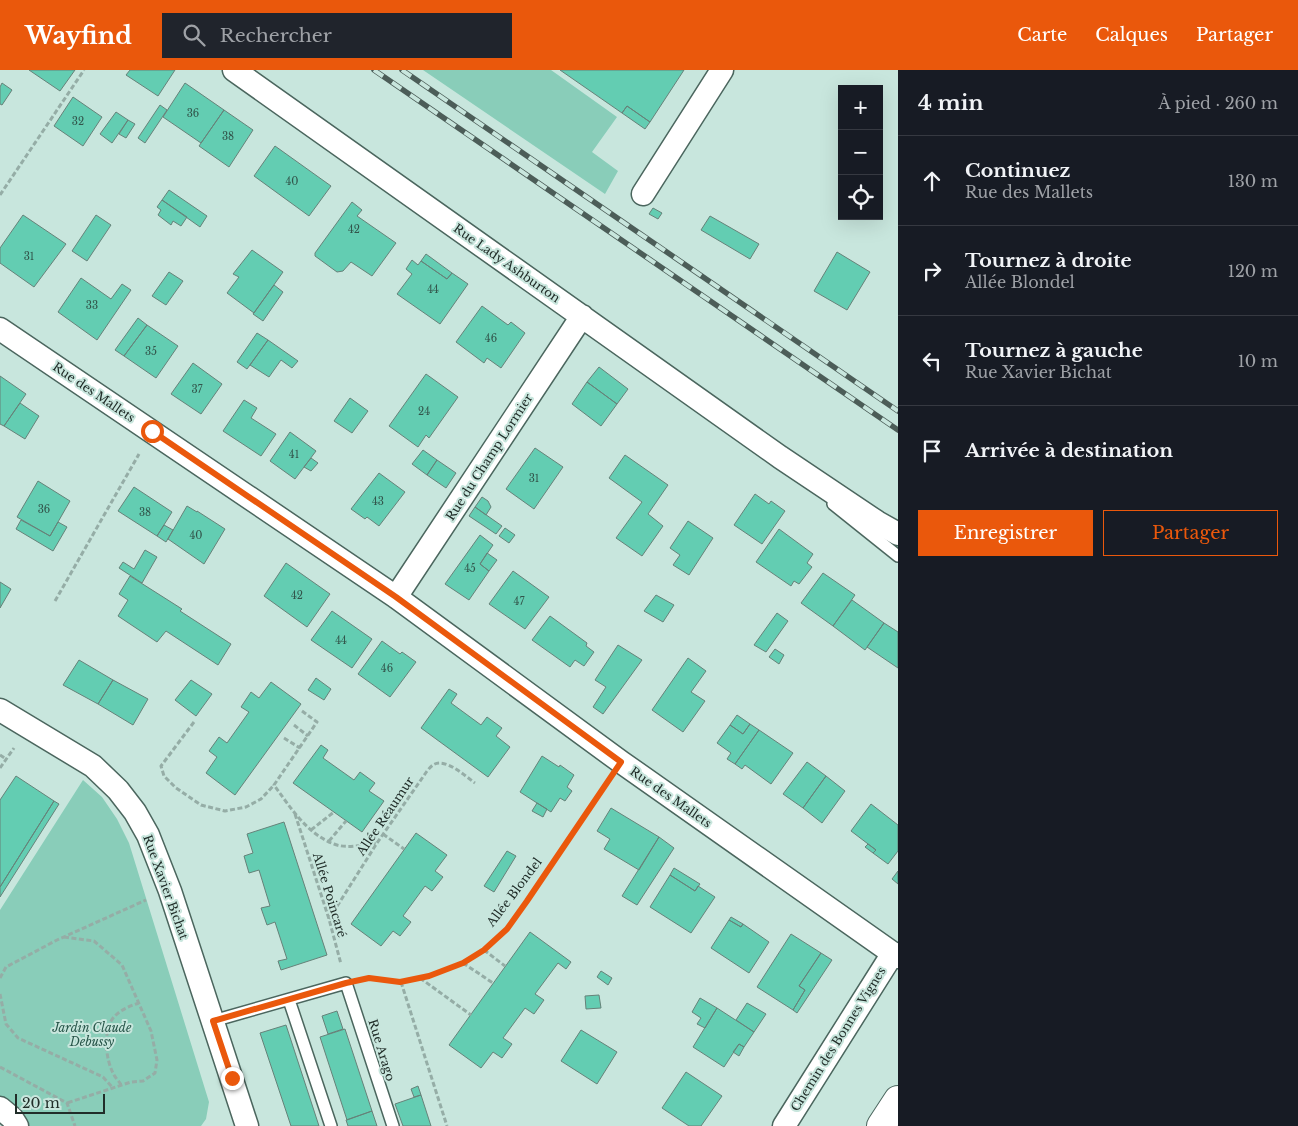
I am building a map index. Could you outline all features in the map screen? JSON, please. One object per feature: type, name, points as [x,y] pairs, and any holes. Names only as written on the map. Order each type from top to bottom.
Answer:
[{"type":"street","name":"Rue Lady Ashburton","points":[[234,70],[780,457],[898,534]]},
{"type":"street","points":[[643,194],[722,70]]},
{"type":"street","name":"Rue du Champ Lormier","points":[[396,597],[582,316]]},
{"type":"street","name":"Rue des Mallets","points":[[0,328],[396,597],[621,762],[896,955]]},
{"type":"street","name":"Rue Xavier Bichat","points":[[0,710],[93,766],[118,790],[135,812],[148,835],[170,891],[247,1126]]},
{"type":"street","name":"Chemin des Bonnes Vignes","points":[[784,1126],[896,955]]},
{"type":"street","points":[[881,1126],[898,1100]]},
{"type":"street","points":[[0,1108],[12,1118],[17,1126]]},
{"type":"lane","name":"Rue Lady Ashburton","points":[[780,457],[851,520],[898,556]]},
{"type":"lane","points":[[213,1021],[346,983]]},
{"type":"lane","name":"Rue Arago","points":[[346,983],[392,1126]]},
{"type":"lane","points":[[289,1000],[331,1126]]},
{"type":"path","points":[[0,194],[84,70]]},
{"type":"path","points":[[55,601],[152,431]]},
{"type":"path","points":[[194,722],[161,766],[164,776],[176,788],[201,805],[225,811],[246,807],[261,799],[274,785],[317,722],[302,711]]},
{"type":"path","points":[[294,725],[308,736]]},
{"type":"path","points":[[284,738],[300,748]]},
{"type":"path","points":[[0,755],[6,759]]},
{"type":"path","name":"Allée Blondel","points":[[346,983],[369,978],[400,982],[420,978],[463,963],[484,950],[507,929],[621,762]]},
{"type":"path","name":"Allée Réaumur","points":[[329,919],[376,843],[434,764],[442,763],[450,766],[475,783]]},
{"type":"path","points":[[274,785],[295,814],[311,830],[334,845],[354,846],[376,843]]},
{"type":"path","points":[[311,830],[334,812]]},
{"type":"path","name":"Allée Poincaré","points":[[295,814],[329,919],[346,983]]},
{"type":"path","points":[[329,841],[346,821]]},
{"type":"path","points":[[383,834],[404,849]]},
{"type":"path","points":[[0,978],[6,967],[64,937],[145,900],[170,891]]},
{"type":"path","points":[[64,937],[94,941],[122,965],[151,1031],[157,1060],[155,1073],[143,1081],[131,1082],[113,1088]]},
{"type":"path","points":[[484,950],[505,966]]},
{"type":"path","points":[[463,963],[493,983]]},
{"type":"path","points":[[420,978],[471,1015]]},
{"type":"path","points":[[400,982],[447,1126]]},
{"type":"path","points":[[0,994],[6,1024],[18,1038],[103,1077],[113,1088]]},
{"type":"path","points":[[68,1103],[122,1085],[113,1075],[107,1054],[107,1036],[111,1021],[129,1006],[139,1003]]},
{"type":"path","points":[[0,1067],[68,1103],[75,1126]]},
{"type":"green space","points":[[423,70],[551,70],[617,117],[592,152],[618,171],[605,194]]},
{"type":"green space","name":"Jardin Claude Debussy","points":[[83,780],[102,797],[117,819],[129,843],[209,1102],[206,1119],[201,1126],[26,1126],[0,1098],[0,910]]},
{"type":"building","points":[[29,70],[75,70],[60,91]]},
{"type":"building","points":[[130,70],[175,70],[158,96],[126,75]]},
{"type":"building","points":[[560,70],[684,70],[650,122],[627,106],[622,113]]},
{"type":"building","points":[[2,83],[12,90],[2,105],[0,104],[0,87]]},
{"type":"building","points":[[185,83],[224,110],[201,143],[163,117]]},
{"type":"building","points":[[73,97],[102,117],[83,146],[54,126]]},
{"type":"building","points":[[160,105],[167,110],[145,143],[138,138]]},
{"type":"building","points":[[627,106],[650,122],[645,129],[622,113]]},
{"type":"building","points":[[224,110],[253,130],[229,167],[199,146]]},
{"type":"building","points":[[116,112],[128,120],[112,143],[100,134]]},
{"type":"building","points":[[128,120],[135,124],[126,138],[119,134]]},
{"type":"building","points":[[275,146],[331,186],[309,216],[254,176]]},
{"type":"building","points":[[169,190],[207,216],[200,227],[162,200]]},
{"type":"building","points":[[162,200],[187,217],[181,226],[173,221],[171,225],[158,215],[161,210],[157,207]]},
{"type":"building","points":[[352,202],[362,210],[357,216],[396,243],[372,276],[351,262],[343,271],[337,272],[315,256],[315,253]]},
{"type":"building","points":[[653,208],[662,213],[658,219],[649,214]]},
{"type":"building","points":[[23,215],[66,244],[34,287],[0,263],[0,248]]},
{"type":"building","points":[[96,215],[111,225],[87,261],[72,251]]},
{"type":"building","points":[[710,216],[759,244],[750,259],[701,230]]},
{"type":"building","points":[[252,250],[283,272],[254,313],[227,293],[239,277],[233,274]]},
{"type":"building","points":[[837,252],[870,272],[847,310],[814,291]]},
{"type":"building","points":[[426,254],[452,273],[447,279],[421,261]]},
{"type":"building","points":[[412,260],[418,265],[421,261],[447,279],[452,273],[468,284],[440,324],[397,294],[412,274],[406,269]]},
{"type":"building","points":[[169,272],[183,281],[166,305],[152,296]]},
{"type":"building","points":[[81,278],[111,299],[122,284],[131,290],[97,340],[58,312]]},
{"type":"building","points":[[274,285],[283,292],[263,321],[253,314]]},
{"type":"building","points":[[482,306],[508,325],[511,322],[525,333],[501,368],[487,358],[484,363],[456,342]]},
{"type":"building","points":[[138,318],[147,325],[124,356],[115,350]]},
{"type":"building","points":[[147,325],[178,346],[156,378],[124,356]]},
{"type":"building","points":[[257,333],[268,340],[247,369],[237,362]]},
{"type":"building","points":[[268,340],[298,361],[292,368],[281,360],[269,377],[250,365]]},
{"type":"building","points":[[193,363],[222,384],[201,414],[171,394]]},
{"type":"building","points":[[599,367],[628,389],[617,404],[587,382]]},
{"type":"building","points":[[426,374],[458,397],[429,438],[426,435],[418,447],[389,426]]},
{"type":"building","points":[[0,376],[26,394],[4,426],[0,424]]},
{"type":"building","points":[[587,382],[617,404],[601,426],[572,404]]},
{"type":"building","points":[[350,398],[368,411],[352,433],[334,421]]},
{"type":"building","points":[[244,400],[257,408],[251,418],[276,434],[261,456],[223,431]]},
{"type":"building","points":[[20,403],[39,416],[25,439],[4,426]]},
{"type":"building","points":[[290,432],[316,451],[295,479],[270,461]]},
{"type":"building","points":[[535,448],[563,467],[534,509],[506,489]]},
{"type":"building","points":[[423,450],[437,460],[427,475],[412,464]]},
{"type":"building","points":[[625,455],[668,485],[648,514],[663,526],[642,556],[616,538],[642,502],[609,478]]},
{"type":"building","points":[[311,458],[318,463],[311,471],[304,467]]},
{"type":"building","points":[[437,460],[456,473],[446,488],[427,475]]},
{"type":"building","points":[[379,473],[405,492],[379,526],[351,509]]},
{"type":"building","points":[[38,481],[70,501],[50,536],[17,517]]},
{"type":"building","points":[[134,487],[172,512],[157,536],[118,511]]},
{"type":"building","points":[[755,494],[769,504],[771,501],[785,511],[762,544],[734,525]]},
{"type":"building","points":[[482,497],[488,501],[491,507],[486,515],[475,507]]},
{"type":"building","points":[[187,506],[225,529],[204,564],[168,539]]},
{"type":"building","points":[[475,507],[502,526],[496,534],[469,516]]},
{"type":"building","points":[[21,520],[50,536],[58,522],[67,527],[53,551],[16,529]]},
{"type":"building","points":[[688,521],[713,538],[689,575],[673,565],[680,555],[670,548]]},
{"type":"building","points":[[164,525],[173,530],[166,542],[157,536]]},
{"type":"building","points":[[505,528],[515,535],[509,543],[499,536]]},
{"type":"building","points":[[779,529],[813,554],[807,563],[812,567],[799,584],[794,581],[791,586],[756,562]]},
{"type":"building","points":[[480,535],[493,545],[480,564],[489,571],[469,600],[445,584]]},
{"type":"building","points":[[145,550],[157,557],[142,583],[119,568],[123,562],[134,569]]},
{"type":"building","points":[[487,553],[497,560],[489,571],[480,564]]},
{"type":"building","points":[[286,563],[330,594],[307,627],[264,596]]},
{"type":"building","points":[[513,571],[549,597],[525,629],[489,604]]},
{"type":"building","points":[[823,573],[855,595],[833,626],[801,603]]},
{"type":"building","points":[[130,576],[182,609],[180,611],[231,644],[218,665],[166,631],[157,642],[118,616],[128,600],[119,594]]},
{"type":"building","points":[[0,582],[11,589],[0,608]]},
{"type":"building","points":[[656,595],[674,605],[663,622],[644,611]]},
{"type":"building","points":[[852,600],[884,623],[865,650],[833,626]]},
{"type":"building","points":[[332,611],[372,639],[352,668],[311,640]]},
{"type":"building","points":[[777,613],[788,621],[766,652],[754,645]]},
{"type":"building","points":[[550,616],[587,643],[586,646],[594,652],[584,666],[575,660],[570,667],[532,640]]},
{"type":"building","points":[[884,623],[898,632],[898,668],[867,647]]},
{"type":"building","points":[[382,641],[400,654],[402,652],[416,662],[390,697],[358,674]]},
{"type":"building","points":[[618,645],[642,660],[603,714],[593,707],[606,687],[595,680]]},
{"type":"building","points":[[775,649],[784,655],[779,664],[769,657]]},
{"type":"building","points":[[688,658],[706,671],[691,692],[705,701],[683,732],[652,710]]},
{"type":"building","points":[[79,660],[113,680],[98,704],[63,685]]},
{"type":"building","points":[[316,678],[331,689],[324,700],[308,690]]},
{"type":"building","points":[[113,680],[148,699],[133,725],[98,704]]},
{"type":"building","points":[[191,680],[212,694],[196,716],[175,700]]},
{"type":"building","points":[[271,682],[301,704],[235,795],[206,773],[217,757],[209,751],[219,737],[227,743],[249,712],[241,707],[251,692],[259,698]]},
{"type":"building","points":[[449,689],[457,694],[451,703],[481,725],[487,717],[502,728],[496,736],[510,747],[488,777],[421,728]]},
{"type":"building","points":[[737,715],[750,724],[743,734],[730,725]]},
{"type":"building","points":[[750,724],[759,730],[735,764],[727,759],[731,753],[717,743],[730,725],[743,734]]},
{"type":"building","points":[[759,730],[793,753],[771,784],[745,765],[742,769],[735,764]]},
{"type":"building","points":[[321,745],[328,750],[323,758],[354,780],[360,772],[375,783],[369,791],[384,801],[362,832],[293,783]]},
{"type":"building","points":[[542,756],[574,775],[567,787],[572,791],[565,801],[560,798],[551,812],[520,792]]},
{"type":"building","points":[[807,762],[826,776],[803,808],[783,794]]},
{"type":"building","points":[[16,776],[54,801],[0,887],[0,800]]},
{"type":"building","points":[[826,776],[845,791],[822,823],[803,808]]},
{"type":"building","points":[[54,801],[59,804],[0,897],[0,887]]},
{"type":"building","points":[[537,803],[547,809],[543,817],[532,811]]},
{"type":"building","points":[[871,804],[898,825],[898,851],[888,864],[873,853],[876,850],[851,831]]},
{"type":"building","points":[[611,808],[659,837],[639,870],[604,849],[610,839],[597,831]]},
{"type":"building","points":[[284,822],[327,955],[281,970],[278,961],[287,959],[275,922],[267,925],[261,908],[270,906],[259,870],[249,873],[244,856],[253,853],[247,834]]},
{"type":"building","points":[[416,833],[447,855],[435,871],[443,877],[432,891],[425,886],[403,916],[411,922],[400,936],[393,931],[381,946],[351,924]]},
{"type":"building","points":[[659,837],[674,848],[637,905],[622,896]]},
{"type":"building","points":[[868,844],[876,850],[873,853],[865,847]]},
{"type":"building","points":[[507,851],[516,856],[494,892],[484,886]]},
{"type":"building","points":[[674,868],[700,884],[695,891],[670,875]]},
{"type":"building","points":[[898,871],[898,884],[892,879]]},
{"type":"building","points":[[670,875],[695,891],[698,886],[715,897],[691,933],[650,907]]},
{"type":"building","points":[[731,917],[743,924],[741,927],[729,920]]},
{"type":"building","points":[[729,920],[741,927],[743,924],[769,942],[749,973],[711,948]]},
{"type":"building","points":[[530,932],[571,962],[566,969],[558,963],[535,994],[544,1000],[534,1014],[525,1008],[503,1038],[512,1044],[502,1058],[493,1052],[481,1068],[449,1045]]},
{"type":"building","points":[[791,934],[821,953],[799,986],[805,990],[793,1010],[757,987]]},
{"type":"building","points":[[821,953],[832,960],[797,1013],[793,1010],[805,990],[799,986]]},
{"type":"building","points":[[601,971],[612,978],[608,985],[597,977]]},
{"type":"building","points":[[599,995],[601,1008],[586,1009],[585,996]]},
{"type":"building","points":[[700,998],[717,1008],[705,1028],[697,1024],[701,1018],[692,1012]]},
{"type":"building","points":[[747,1003],[766,1014],[754,1032],[736,1020]]},
{"type":"building","points":[[717,1008],[754,1032],[744,1047],[739,1044],[724,1067],[693,1047]]},
{"type":"building","points":[[337,1011],[343,1029],[328,1034],[322,1016]]},
{"type":"building","points":[[286,1025],[319,1126],[291,1126],[260,1033]]},
{"type":"building","points":[[345,1029],[372,1111],[347,1120],[320,1037]]},
{"type":"building","points":[[581,1030],[617,1052],[597,1084],[561,1061]]},
{"type":"building","points":[[739,1044],[744,1047],[739,1056],[733,1052]]},
{"type":"building","points":[[686,1072],[722,1096],[701,1126],[689,1126],[662,1108]]},
{"type":"building","points":[[418,1086],[421,1095],[414,1097],[411,1089]]},
{"type":"building","points":[[421,1095],[431,1126],[403,1126],[395,1104]]},
{"type":"building","points":[[372,1111],[377,1126],[348,1126],[346,1120]]},
{"type":"railway","points":[[374,70],[898,430]]},
{"type":"railway","points":[[402,70],[898,411]]},
{"type":"route","points":[[152,431],[396,597],[621,762],[507,929],[484,950],[463,963],[429,976],[400,982],[369,978],[213,1021],[232,1078]]}]
